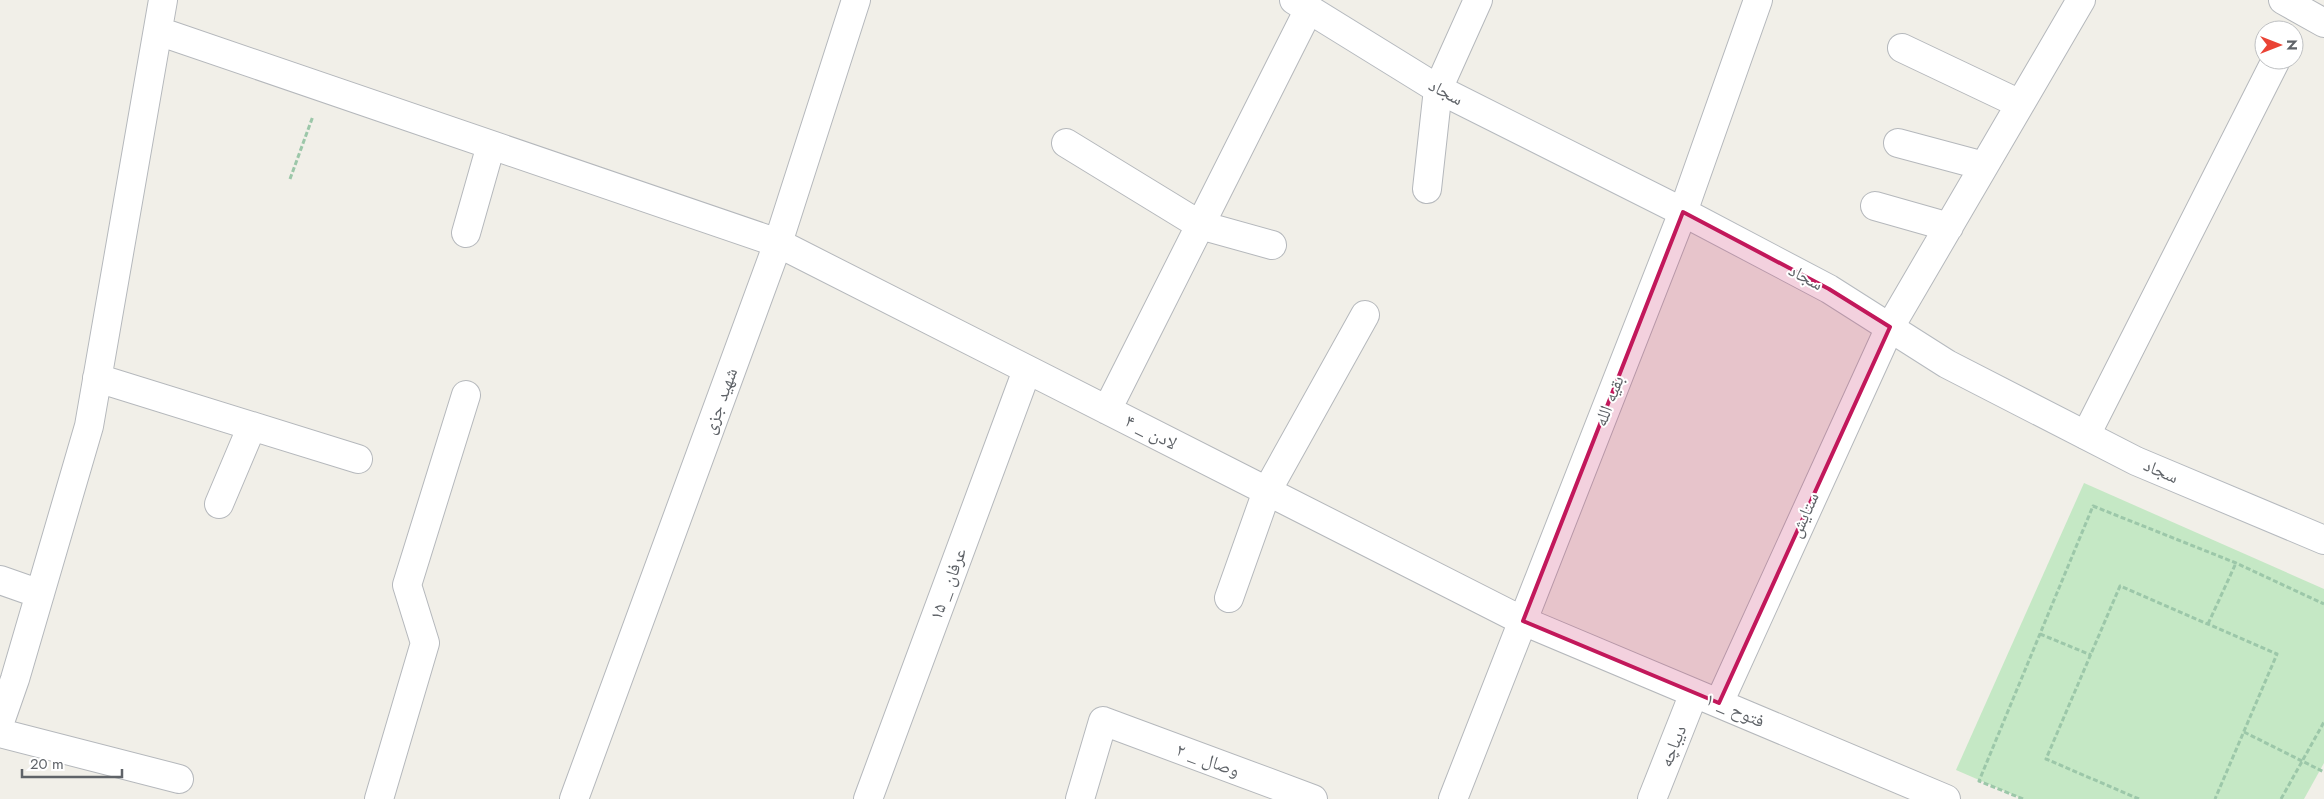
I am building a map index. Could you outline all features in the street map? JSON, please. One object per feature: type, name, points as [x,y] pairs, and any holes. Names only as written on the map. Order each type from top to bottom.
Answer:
[{"type":"street","points":[[0,722],[7,678],[40,594],[89,426],[163,0]]},
{"type":"street","name":"شهید جزی","points":[[574,799],[778,243],[856,0]]},
{"type":"street","points":[[1427,189],[1438,89],[1478,0]]},
{"type":"street","name":"بقیه الله","points":[[1453,799],[1683,212],[1758,0]]},
{"type":"street","name":"ستایش","points":[[1707,698],[1890,327],[2080,0]]},
{"type":"street","points":[[1107,410],[1200,225],[1302,5]]},
{"type":"street","name":"سجاد","points":[[1302,5],[1438,89],[1683,212],[1829,289],[1947,364],[2136,460],[2324,540]]},
{"type":"street","name":"لادن _ ۴","points":[[158,31],[778,243],[1523,621]]},
{"type":"street","points":[[1902,48],[2020,104]]},
{"type":"street","points":[[2086,435],[2271,70]]},
{"type":"street","points":[[1066,142],[1200,225],[1272,245]]},
{"type":"street","points":[[1898,143],[1984,166]]},
{"type":"street","points":[[466,233],[491,145]]},
{"type":"street","points":[[1875,206],[1948,227]]},
{"type":"street","points":[[1229,598],[1267,491],[1364,315]]},
{"type":"street","name":"عرفان _ ۱۵","points":[[868,799],[1028,370]]},
{"type":"street","points":[[98,378],[358,459]]},
{"type":"street","points":[[379,799],[425,643],[407,585],[466,395]]},
{"type":"street","points":[[219,504],[252,426]]},
{"type":"street","points":[[0,580],[40,594]]},
{"type":"street","name":"فتوح _ ۱","points":[[1523,621],[1946,799]]},
{"type":"street","name":"دیباچه","points":[[1652,799],[1707,698]]},
{"type":"street","name":"وصال _ ۲","points":[[1080,799],[1103,721],[1313,799]]},
{"type":"street","points":[[0,733],[179,779]]},
{"type":"path","points":[[290,179],[323,87]]},
{"type":"path","points":[[2023,799],[1979,781],[2093,506],[2236,563],[2324,604]]},
{"type":"path","points":[[2208,624],[2236,563]]},
{"type":"path","points":[[2139,799],[2046,759],[2120,586],[2277,654],[2215,799]]},
{"type":"path","points":[[2040,634],[2091,656]]},
{"type":"path","points":[[2281,799],[2324,722]]},
{"type":"path","points":[[2244,732],[2324,772]]},
{"type":"highlighted area","points":[[1683,212],[1829,289],[1890,327],[1719,703],[1523,621]]},
{"type":"green space","points":[[2084,483],[2324,589],[2324,763],[2304,799],[2023,799],[1956,770]]}]
